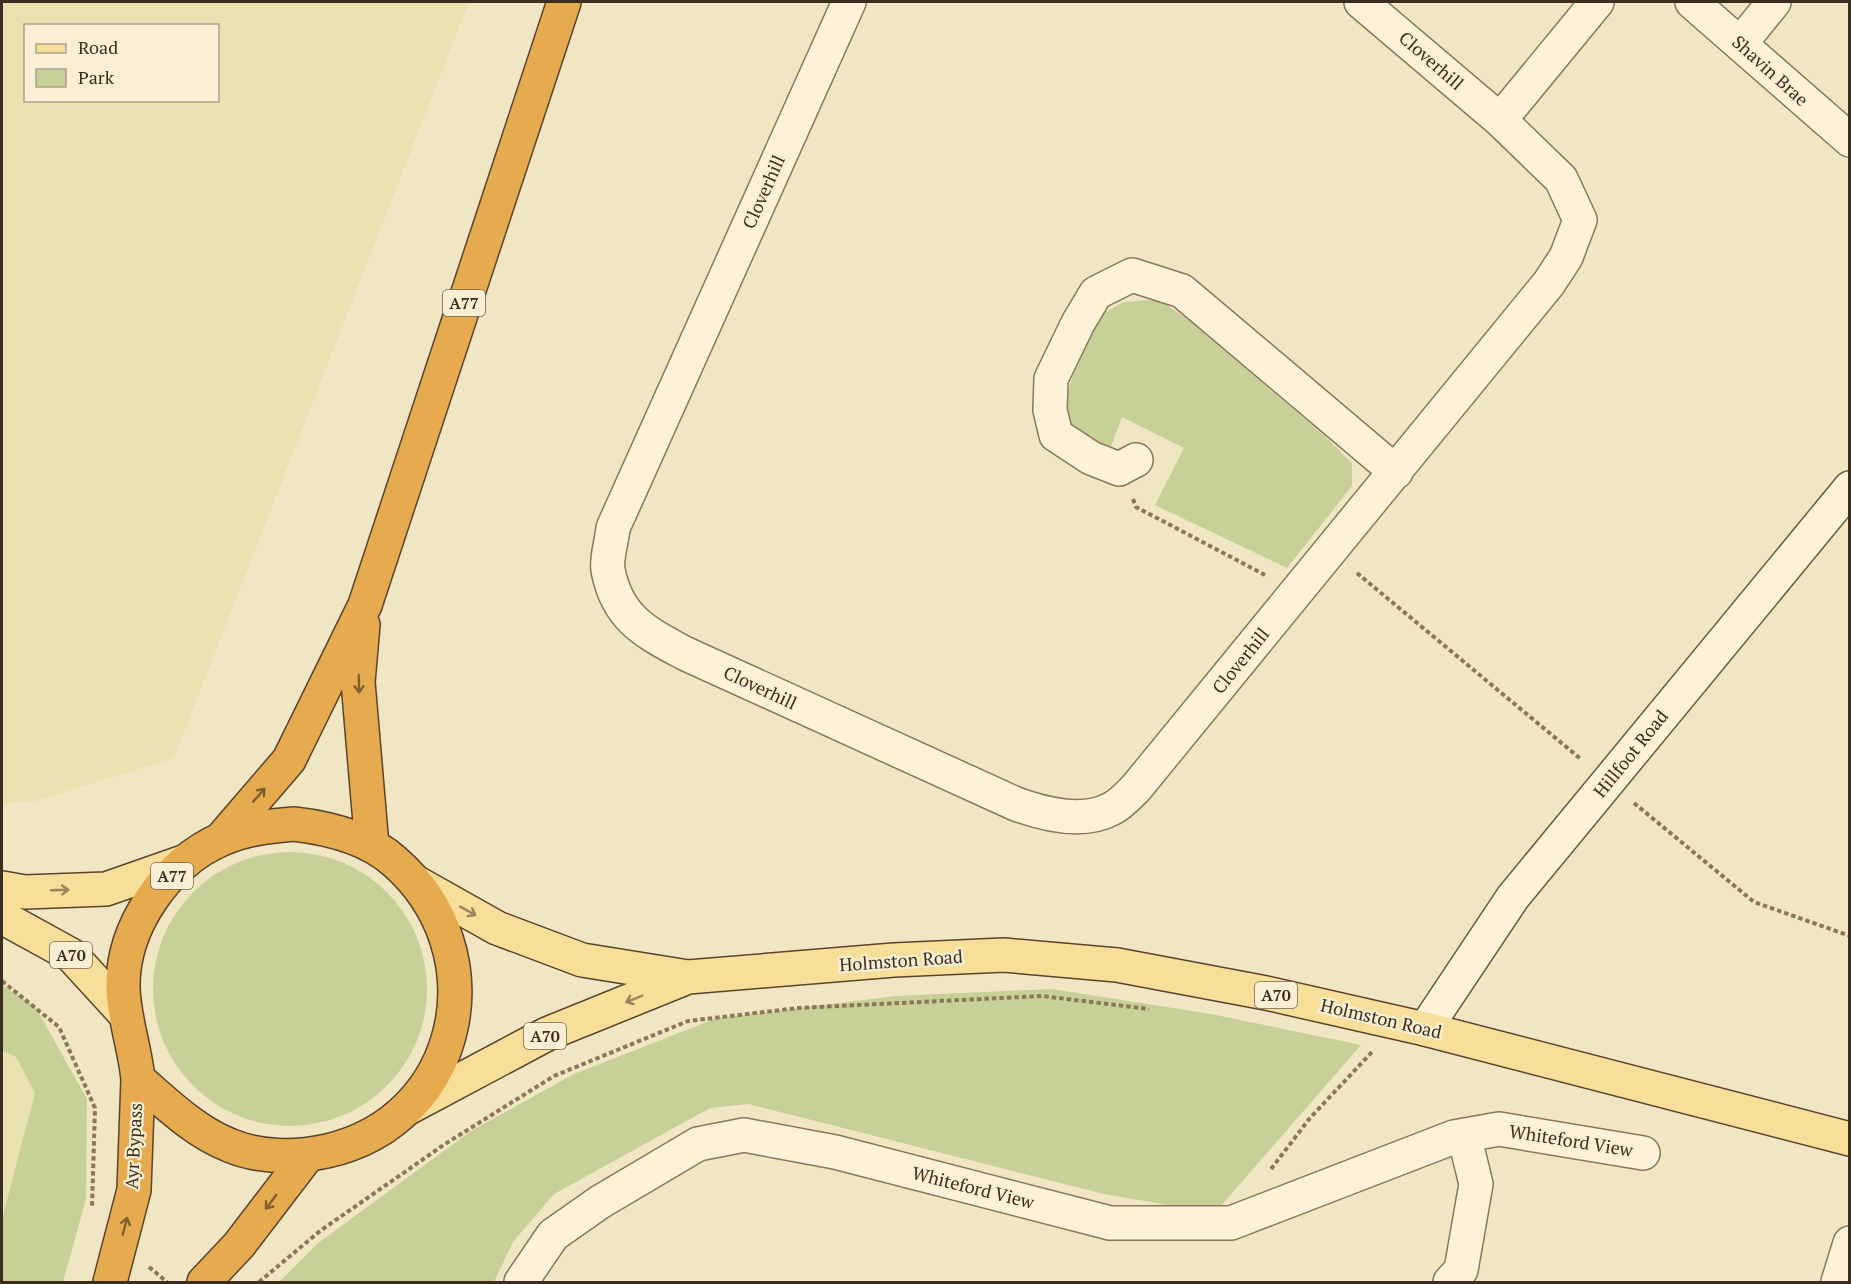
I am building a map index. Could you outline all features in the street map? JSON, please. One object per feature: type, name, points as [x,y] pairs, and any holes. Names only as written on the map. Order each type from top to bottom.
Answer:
[{"type":"highway","name":"A77","points":[[221,839],[289,760],[364,605],[564,2]]},
{"type":"highway","name":"A77","points":[[364,605],[358,682],[372,846]]},
{"type":"highway","name":"A77","points":[[294,824],[324,828],[372,846],[393,860],[417,883],[433,905],[446,931],[454,958],[456,995],[451,1033],[430,1080],[408,1108],[385,1127],[349,1146],[307,1156],[260,1154],[229,1145],[194,1126],[138,1079],[136,1054],[125,1014],[123,986],[132,935],[146,906],[186,861],[221,839],[254,828],[294,824]]},
{"type":"highway","name":"Ayr Bypass","points":[[114,1268],[134,1190],[138,1079]]},
{"type":"highway","points":[[204,1282],[239,1245],[307,1156]]},
{"type":"main road","points":[[2,888],[25,892],[106,888],[186,861]]},
{"type":"main road","name":"A70","points":[[417,883],[497,928],[582,960],[688,977]]},
{"type":"main road","name":"A70","points":[[2,916],[71,955],[125,1014]]},
{"type":"main road","name":"Holmston Road","points":[[688,977],[894,960],[1004,955],[1117,965],[1266,993],[1425,1029],[1850,1139]]},
{"type":"main road","name":"A70","points":[[408,1108],[548,1034],[688,977]]},
{"type":"street","name":"Cloverhill","points":[[849,2],[613,528],[608,569],[622,608],[642,630],[684,653],[1016,804],[1046,814],[1076,817],[1111,810],[1136,788],[1549,284],[1566,256],[1580,220],[1561,179],[1500,120],[1361,2]]},
{"type":"street","points":[[1500,120],[1597,2]]},
{"type":"street","name":"Shavin Brae","points":[[1692,2],[1850,140]]},
{"type":"street","points":[[1740,44],[1774,2]]},
{"type":"street","points":[[1127,464],[1091,458],[1056,435],[1050,410],[1051,379],[1078,323],[1096,293],[1132,275],[1182,291],[1396,472]]},
{"type":"street","name":"Hillfoot Road","points":[[1425,1029],[1513,897],[1850,488]]},
{"type":"street","name":"Whiteford View","points":[[521,1282],[553,1235],[600,1202],[698,1144],[744,1135],[835,1152],[1110,1222],[1231,1223],[1464,1135],[1498,1129],[1643,1153]]},
{"type":"street","points":[[1450,1282],[1461,1270],[1476,1184],[1464,1135]]},
{"type":"street","points":[[1838,1282],[1850,1243]]},
{"type":"path","points":[[1127,464],[1136,507],[1298,592]]},
{"type":"path","points":[[2,981],[59,1026],[95,1108],[92,1211]]},
{"type":"path","points":[[259,1282],[320,1232],[445,1144],[554,1076],[688,1021],[798,1008],[1042,996],[1161,1010]]},
{"type":"path","points":[[1267,1175],[1310,1118],[1373,1050],[1362,1048]]},
{"type":"path","points":[[114,1268],[151,1268],[166,1282]]},
{"type":"shaded area","points":[[2,2],[469,2],[174,758],[33,802],[2,803]]},
{"type":"shaded area","points":[[2,1051],[16,1057],[35,1092],[2,1219]]},
{"type":"green space","points":[[1148,300],[1162,302],[1186,318],[1328,439],[1352,463],[1352,486],[1287,568],[1155,505],[1184,448],[1122,417],[1110,449],[1079,433],[1071,425],[1065,400],[1078,360],[1101,315],[1123,302]]},
{"type":"green space","points":[[303,852],[343,862],[366,875],[387,892],[404,913],[417,936],[425,962],[427,989],[425,1016],[417,1042],[404,1065],[387,1086],[366,1103],[343,1116],[317,1124],[277,1126],[237,1116],[225,1110],[203,1095],[184,1076],[163,1042],[155,1016],[153,976],[163,936],[169,924],[184,902],[203,883],[237,862],[263,854]]},
{"type":"green space","points":[[2,985],[35,1006],[87,1099],[86,1199],[63,1282],[2,1282],[2,1219],[35,1093],[16,1057],[2,1051]]},
{"type":"green space","points":[[1052,989],[1211,1014],[1361,1045],[1219,1208],[1203,1211],[1104,1194],[748,1104],[710,1108],[554,1194],[513,1242],[494,1282],[279,1282],[318,1243],[471,1131],[574,1074],[717,1018],[896,996]]}]
